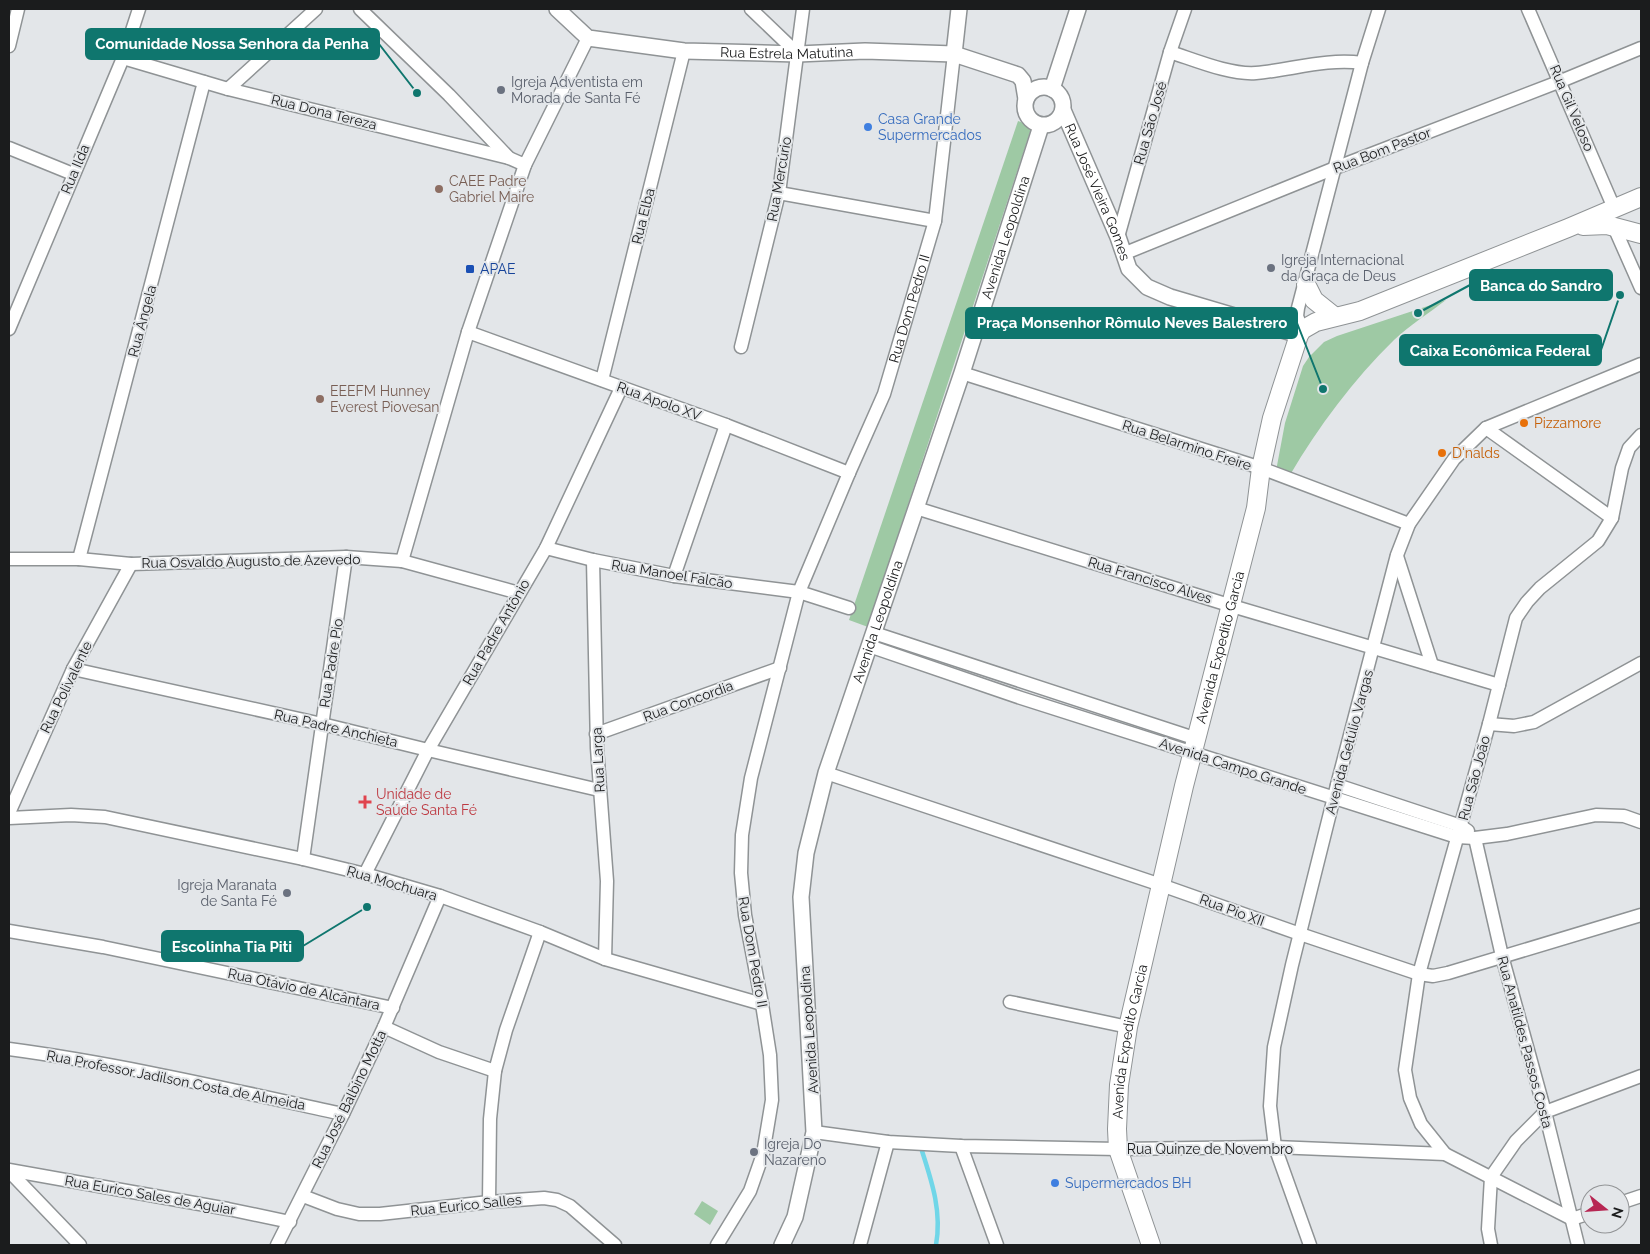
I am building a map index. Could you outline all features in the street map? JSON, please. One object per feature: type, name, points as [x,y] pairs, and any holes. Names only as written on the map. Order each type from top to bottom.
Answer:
[{"type":"main road","points":[[1301,332],[1316,322],[1360,311],[1641,197]]},
{"type":"main road","points":[[1568,228],[1598,225],[1641,234]]},
{"type":"main road","points":[[1306,284],[1314,300],[1334,316]]},
{"type":"main road","name":"Avenida Expedito Garcia","points":[[1151,1245],[1118,1149],[1119,1085],[1128,1027],[1195,746],[1256,508],[1261,468],[1275,404],[1301,332]]},
{"type":"street","points":[[9,46],[18,9]]},
{"type":"street","name":"Rua Ilda","points":[[9,329],[123,58],[139,9]]},
{"type":"street","points":[[228,89],[316,9]]},
{"type":"street","points":[[360,9],[449,95],[510,158]]},
{"type":"street","points":[[402,561],[468,332],[524,165],[588,38],[557,9]]},
{"type":"street","points":[[751,9],[798,54]]},
{"type":"street","name":"Rua Mercúrio","points":[[741,347],[778,192],[798,54],[802,9]]},
{"type":"street","name":"Rua Dom Pedro II","points":[[717,1245],[750,1191],[763,1154],[772,1100],[770,1055],[745,916],[741,873],[742,835],[751,778],[800,592],[884,394],[935,220],[959,9]]},
{"type":"street","points":[[1046,88],[1078,9]]},
{"type":"street","name":"Rua São José","points":[[1118,237],[1170,52],[1185,9]]},
{"type":"street","points":[[1301,332],[1297,316],[1362,62],[1379,9]]},
{"type":"street","name":"Rua Gil Veloso","points":[[1528,9],[1561,81],[1614,208]]},
{"type":"street","name":"Rua Estrela Matutina","points":[[588,38],[684,51],[798,54],[865,51],[954,54],[1018,75],[1023,81],[1046,88]]},
{"type":"street","name":"Rua Bom Pastor","points":[[1124,254],[1335,168],[1561,81],[1641,48]]},
{"type":"street","name":"Rua Elba","points":[[602,380],[684,51]]},
{"type":"street","points":[[1170,52],[1229,70],[1254,73],[1345,60],[1362,62]]},
{"type":"street","name":"Rua Dona Tereza","points":[[123,58],[228,89],[510,158],[524,165]]},
{"type":"street","points":[[1023,81],[1026,99],[1025,108],[1027,116],[1033,122],[1042,126],[1051,124],[1060,118],[1063,110],[1062,100],[1058,93],[1046,88],[1032,92],[1026,99]]},
{"type":"street","name":"Rua Ângela","points":[[79,559],[204,82]]},
{"type":"street","name":"Rua José Vieira Gomes","points":[[1063,110],[1118,237],[1129,269],[1147,287],[1170,297],[1301,332]]},
{"type":"street","name":"Avenida Leopoldina","points":[[782,1245],[795,1216],[814,1132],[801,896],[806,854],[826,772],[962,372],[1042,126]]},
{"type":"street","points":[[9,148],[73,174]]},
{"type":"street","points":[[778,192],[935,220]]},
{"type":"street","points":[[1614,227],[1641,288]]},
{"type":"street","name":"Rua Apolo XV","points":[[468,332],[620,388],[726,424],[849,473]]},
{"type":"street","name":"Avenida Getúlio Vargas","points":[[1310,1245],[1275,1147],[1270,1106],[1274,1047],[1336,785],[1374,648],[1397,555],[1409,524],[1454,459],[1486,428],[1641,364]]},
{"type":"street","name":"Rua Belarmino Freire","points":[[962,372],[1261,468],[1409,524]]},
{"type":"street","name":"Rua Padre Antônio","points":[[365,874],[428,750],[546,548],[620,388]]},
{"type":"street","points":[[674,576],[726,424]]},
{"type":"street","points":[[1486,428],[1612,518]]},
{"type":"street","name":"Rua São João","points":[[1445,1154],[1421,1124],[1410,1098],[1406,1070],[1420,974],[1489,724],[1516,618],[1540,588],[1598,541],[1612,518],[1622,468],[1629,448],[1641,435]]},
{"type":"street","name":"Rua Francisco Alves","points":[[916,508],[1232,606],[1499,685]]},
{"type":"street","name":"Rua Manoel Falcão","points":[[546,548],[593,560],[674,576],[800,592]]},
{"type":"street","points":[[1397,555],[1432,665]]},
{"type":"street","name":"Rua Osvaldo Augusto de Azevedo","points":[[9,559],[79,559],[130,564],[346,557],[402,561],[519,593]]},
{"type":"street","name":"Rua Padre Pio","points":[[303,859],[346,557]]},
{"type":"street","name":"Rua Larga","points":[[593,560],[596,734],[607,881],[605,959]]},
{"type":"street","name":"Rua Polivalente","points":[[9,813],[73,669],[130,564]]},
{"type":"street","points":[[800,592],[848,608]]},
{"type":"street","name":"Avenida Campo Grande","points":[[871,639],[1025,682],[1333,799],[1459,831]]},
{"type":"street","name":"Avenida Campo Grande","points":[[871,639],[994,689],[1021,698],[1195,746]]},
{"type":"street","points":[[1489,724],[1514,726],[1534,722],[1641,663]]},
{"type":"street","name":"Rua Concordia","points":[[596,734],[780,668]]},
{"type":"street","name":"Rua Padre Anchieta","points":[[73,669],[322,724],[599,790]]},
{"type":"street","points":[[994,689],[999,674]]},
{"type":"street","points":[[1021,698],[1025,682]]},
{"type":"street","name":"Rua Pio XII","points":[[826,772],[1420,974],[1433,976],[1448,974],[1641,915]]},
{"type":"street","name":"Avenida Campo Grande","points":[[1336,785],[1475,838]]},
{"type":"street","points":[[1475,838],[1507,834],[1596,815],[1624,816],[1641,822]]},
{"type":"street","name":"Rua Mochuara","points":[[9,818],[105,817],[365,874],[440,896],[540,932],[605,959],[762,1004]]},
{"type":"street","name":"Rua Anatildes Passos Costa","points":[[1475,838],[1502,956],[1545,1112],[1578,1245]]},
{"type":"street","name":"Rua José Balbino Motta","points":[[277,1245],[303,1196],[384,1028],[440,896]]},
{"type":"street","name":"Rua Otávio de Alcântara","points":[[9,931],[103,947],[393,1008]]},
{"type":"street","points":[[489,1202],[490,1119],[495,1072],[506,1030],[540,932]]},
{"type":"street","points":[[1010,1002],[1128,1027]]},
{"type":"street","points":[[384,1028],[440,1052],[495,1072]]},
{"type":"street","name":"Rua Professor Jadilson Costa de Almeida","points":[[9,1049],[67,1057],[147,1072],[343,1114]]},
{"type":"street","points":[[1491,1245],[1488,1229],[1491,1177],[1516,1141],[1545,1112],[1641,1076]]},
{"type":"street","name":"Rua Quinze de Novembro","points":[[814,1132],[888,1142],[961,1146],[1118,1149],[1275,1147],[1445,1154],[1572,1219]]},
{"type":"street","points":[[860,1245],[888,1142]]},
{"type":"street","points":[[961,1146],[997,1245]]},
{"type":"street","points":[[9,1170],[80,1245]]},
{"type":"street","name":"Rua Eurico Sales de Aguiar","points":[[9,1170],[228,1209],[290,1222]]},
{"type":"street","name":"Rua Eurico Salles","points":[[303,1196],[337,1209],[366,1214],[489,1202],[544,1198],[557,1200],[570,1206],[615,1245]]},
{"type":"street","points":[[1572,1219],[1580,1216]]},
{"type":"green space","points":[[1018,121],[1032,126],[868,627],[849,620]]},
{"type":"green space","points":[[1446,300],[1413,324],[1379,355],[1325,421],[1290,475],[1276,471],[1285,423],[1303,366],[1309,357],[1324,342],[1337,336]]},
{"type":"green space","points":[[702,1201],[718,1211],[710,1225],[694,1214]]},
{"type":"waterway","points":[[922,1151],[937,1209],[938,1233],[936,1245]]},
{"type":"place","name":"Igreja Adventista em Morada de Santa Fé","points":[[501,90]]},
{"type":"place","name":"Comunidade Nossa Senhora da Penha","points":[[417,93]]},
{"type":"place","name":"Casa Grande Supermercados","points":[[868,127]]},
{"type":"place","name":"CAEE Padre Gabriel Maire","points":[[439,189]]},
{"type":"place","name":"Igreja Internacional da Graça de Deus","points":[[1271,268]]},
{"type":"place","name":"APAE","points":[[470,269]]},
{"type":"place","name":"Caixa Econômica Federal","points":[[1620,295]]},
{"type":"place","name":"Banca do Sandro","points":[[1418,313]]},
{"type":"place","name":"Praça Monsenhor Rômulo Neves Balestrero","points":[[1323,389]]},
{"type":"place","name":"EEEFM Hunney Everest Piovesan","points":[[320,399]]},
{"type":"place","name":"Pizzamore","points":[[1524,423]]},
{"type":"place","name":"D'nalds","points":[[1442,453]]},
{"type":"place","name":"Unidade de Saúde Santa Fé","points":[[365,802]]},
{"type":"place","name":"Igreja Maranata de Santa Fé","points":[[287,893]]},
{"type":"place","name":"Escolinha Tia Piti","points":[[367,907]]},
{"type":"place","name":"Igreja Do Nazareno","points":[[754,1152]]},
{"type":"place","name":"Supermercados BH","points":[[1055,1183]]}]
